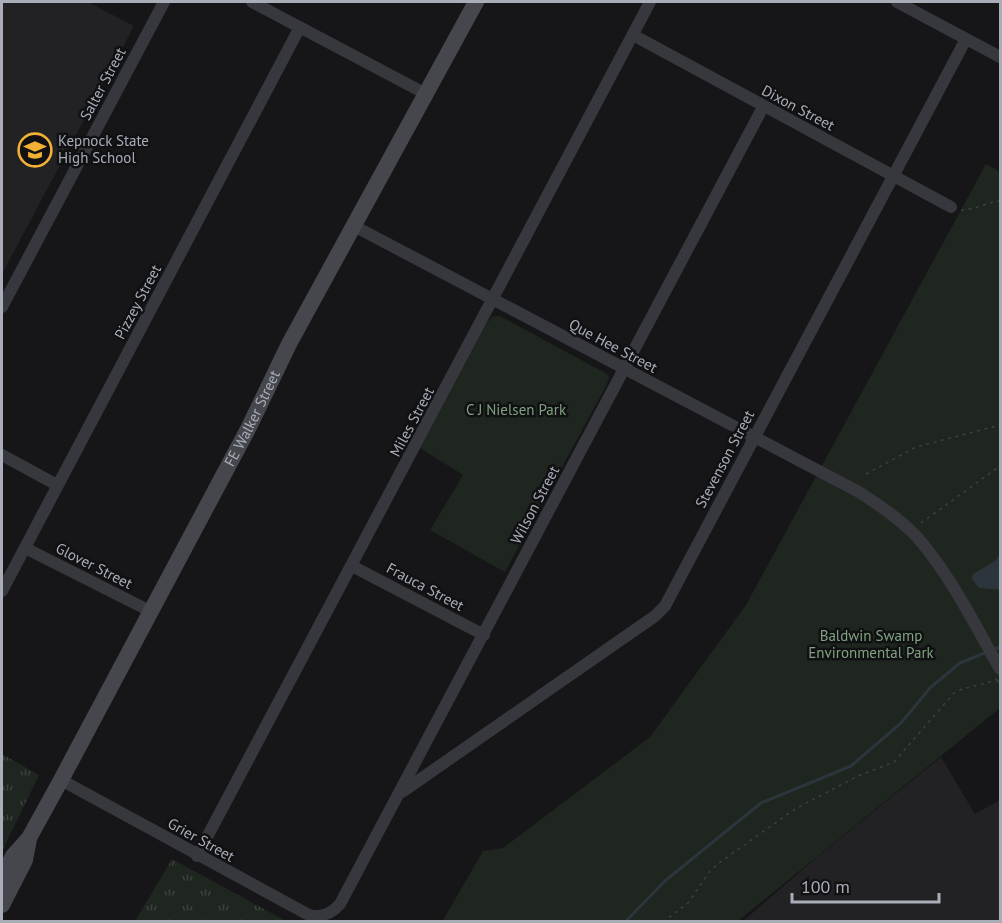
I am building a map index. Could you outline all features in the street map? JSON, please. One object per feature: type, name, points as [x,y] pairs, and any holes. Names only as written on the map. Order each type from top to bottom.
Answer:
[{"type":"main road","name":"FE Walker Street","points":[[2,878],[13,855],[29,838],[61,780],[249,427],[289,344],[476,2]]},
{"type":"main road","name":"FE Walker Street","points":[[2,905],[25,860],[29,838]]},
{"type":"street","name":"Salter Street","points":[[2,307],[164,2]]},
{"type":"street","points":[[252,2],[426,94]]},
{"type":"street","name":"Miles Street","points":[[197,856],[494,300],[650,2]]},
{"type":"street","points":[[897,2],[1000,57]]},
{"type":"street","name":"Pizzey Street","points":[[2,591],[5,577],[25,548],[300,27]]},
{"type":"street","name":"Dixon Street","points":[[633,35],[951,207]]},
{"type":"street","name":"Stevenson Street","points":[[399,794],[660,611],[966,39]]},
{"type":"street","name":"Wilson Street","points":[[329,914],[340,904],[763,107]]},
{"type":"street","name":"Que Hee Street","points":[[354,226],[859,492],[882,508],[916,536],[940,567],[994,657],[998,675]]},
{"type":"street","points":[[2,455],[57,485]]},
{"type":"street","name":"Glover Street","points":[[25,548],[150,611]]},
{"type":"street","name":"Frauca Street","points":[[352,566],[484,635]]},
{"type":"street","name":"Grier Street","points":[[61,780],[309,915],[329,914]]},
{"type":"path","points":[[951,207],[955,210],[969,210],[990,201],[1000,201]]},
{"type":"path","points":[[866,474],[916,447],[1000,425]]},
{"type":"path","points":[[919,525],[1000,466]]},
{"type":"path","points":[[663,921],[688,903],[720,862],[795,809],[858,776],[894,762],[954,693],[972,685],[988,683],[998,675]]},
{"type":"shaded area","name":"Kepnock State High School","points":[[2,2],[88,2],[134,26],[2,274]]},
{"type":"shaded area","points":[[1000,554],[1000,590],[979,588],[972,579],[973,574],[995,561]]},
{"type":"shaded area","points":[[941,757],[975,814],[1000,800],[1000,921],[742,922],[816,858]]},
{"type":"green space","name":"Baldwin Swamp Environmental Park","points":[[986,164],[1000,172],[1000,708],[738,921],[442,922],[483,851],[503,848],[650,737],[746,605]]},
{"type":"green space","name":"C J Nielsen Park","points":[[500,316],[607,374],[609,378],[505,572],[430,530],[463,475],[420,448],[486,324],[492,317]]},
{"type":"green space","points":[[2,754],[39,775],[2,851]]},
{"type":"green space","points":[[172,859],[286,921],[135,921]]},
{"type":"waterway","points":[[993,650],[1000,647]]},
{"type":"waterway","points":[[625,922],[666,880],[761,803],[851,766],[901,723],[930,688],[960,663],[987,652]]},
{"type":"place","name":"Kepnock State High School","points":[[35,150]]}]
